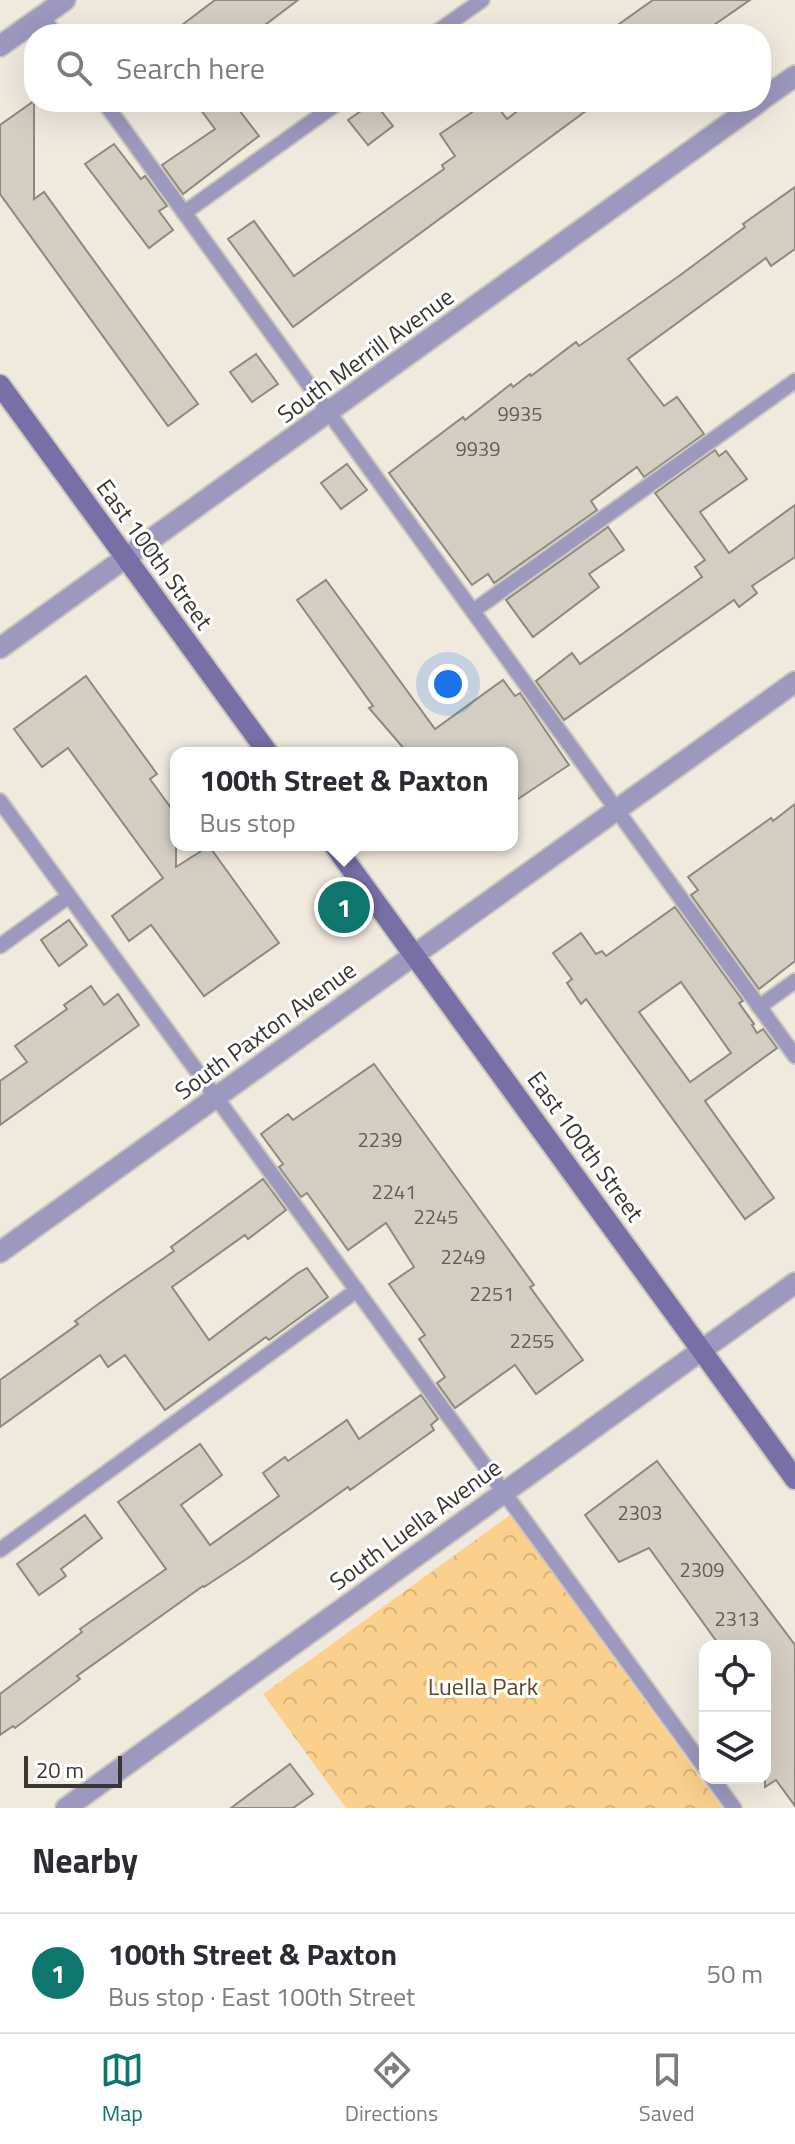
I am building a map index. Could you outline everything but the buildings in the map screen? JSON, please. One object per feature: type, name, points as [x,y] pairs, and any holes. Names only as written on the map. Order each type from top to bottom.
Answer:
[{"type":"main road","name":"East 100th Street","points":[[0,385],[264,747]]},
{"type":"main road","name":"East 100th Street","points":[[338,851],[795,1479]]},
{"type":"street","points":[[31,24],[65,0]]},
{"type":"street","points":[[0,46],[24,29]]},
{"type":"street","name":"South Merrill Avenue","points":[[771,93],[795,76]]},
{"type":"street","name":"South Merrill Avenue","points":[[0,648],[745,112]]},
{"type":"street","name":"South Paxton Avenue","points":[[0,1252],[795,682]]},
{"type":"street","name":"South Luella Avenue","points":[[66,1808],[795,1283]]},
{"type":"lane","points":[[448,24],[482,0]]},
{"type":"lane","points":[[42,16],[48,24]]},
{"type":"lane","points":[[111,112],[795,1056]]},
{"type":"lane","points":[[184,213],[325,112]]},
{"type":"lane","points":[[473,611],[795,381]]},
{"type":"lane","points":[[0,801],[699,1760]]},
{"type":"lane","points":[[0,946],[69,896]]},
{"type":"lane","points":[[759,1007],[795,981]]},
{"type":"lane","points":[[0,1550],[357,1290]]},
{"type":"lane","points":[[716,1784],[734,1808]]},
{"type":"green space","name":"Luella Park","points":[[510,1515],[699,1776],[699,1784],[705,1784],[722,1808],[346,1808],[263,1694]]},
{"type":"place","name":"100th Street & Paxton","points":[[344,907]]}]
